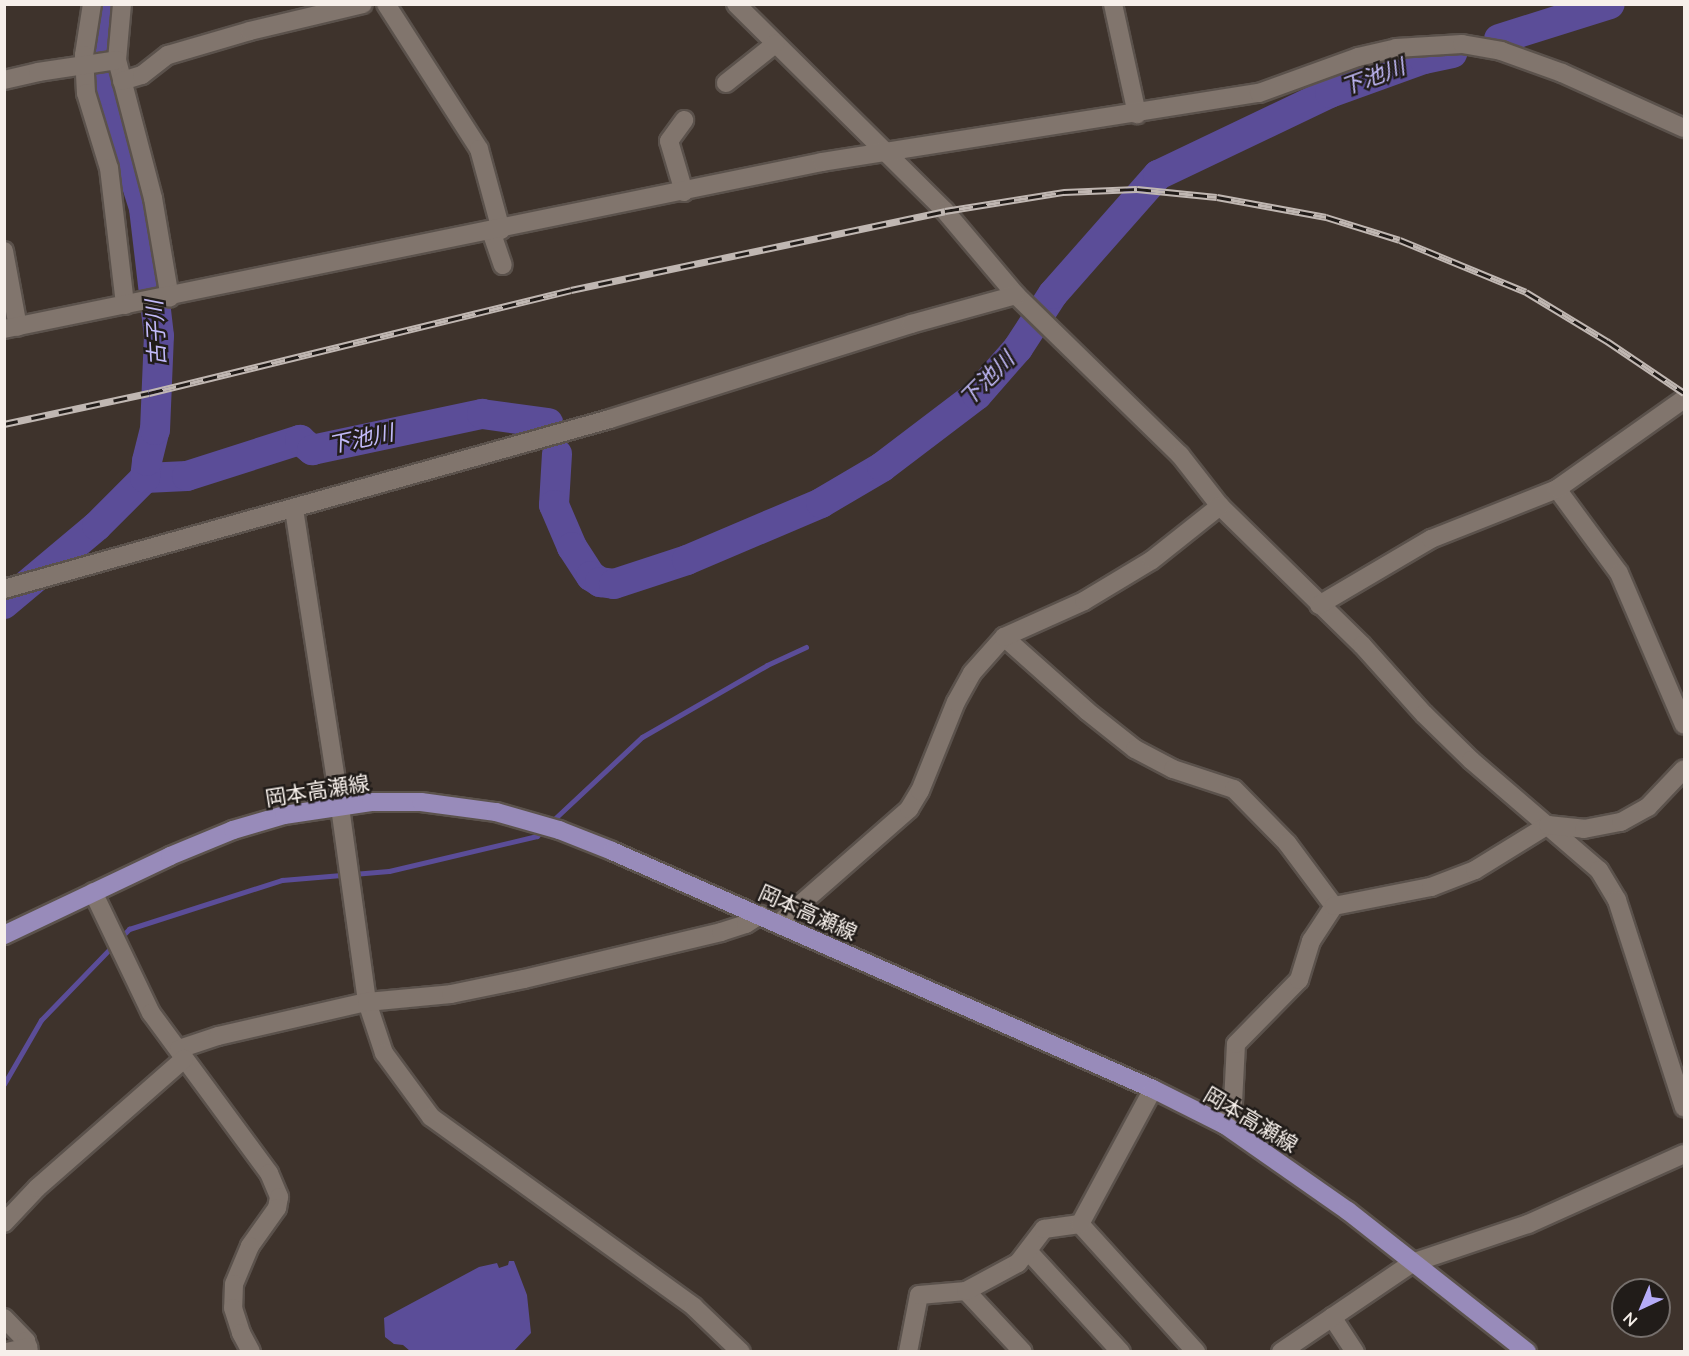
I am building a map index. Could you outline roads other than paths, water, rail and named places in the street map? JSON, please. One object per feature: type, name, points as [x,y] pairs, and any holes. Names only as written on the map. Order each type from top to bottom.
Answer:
[{"type":"main road","name":"岡本高瀬線","points":[[4,935],[170,856],[233,830],[284,815],[371,802],[421,802],[496,812],[559,830],[612,850],[1153,1089],[1225,1125],[1348,1211],[1527,1352]]},
{"type":"street","points":[[92,4],[85,65],[86,93],[109,168],[125,305]]},
{"type":"street","points":[[122,4],[112,61],[122,81],[153,198],[170,298]]},
{"type":"street","points":[[122,81],[142,75],[168,55],[250,31],[363,4]]},
{"type":"street","points":[[386,4],[479,149],[503,265]]},
{"type":"street","points":[[736,4],[945,211],[1016,296],[1180,455],[1220,506],[1319,606],[1362,645],[1424,714],[1471,760],[1599,870],[1617,900],[1684,1107]]},
{"type":"street","points":[[1113,4],[1137,114]]},
{"type":"street","points":[[726,83],[775,44]]},
{"type":"street","points":[[4,251],[11,328],[170,298],[822,162],[1259,93],[1358,57],[1396,48],[1462,44],[1501,51],[1562,73],[1684,128]]},
{"type":"street","points":[[4,80],[38,72],[112,61]]},
{"type":"street","points":[[684,120],[669,141],[684,192]]},
{"type":"street","points":[[4,589],[610,419],[911,324],[1016,296]]},
{"type":"street","points":[[1319,606],[1431,539],[1557,489],[1684,399]]},
{"type":"street","points":[[1557,489],[1619,573],[1684,724]]},
{"type":"street","points":[[779,923],[909,809],[920,791],[961,692],[984,658],[1004,637],[1084,601],[1152,560],[1220,506]]},
{"type":"street","points":[[294,508],[340,807],[366,1002],[384,1053],[430,1117],[694,1307],[741,1352]]},
{"type":"street","points":[[1004,637],[1086,711],[1135,749],[1173,769],[1234,789],[1287,843],[1334,906]]},
{"type":"street","points":[[1225,1125],[1233,1103],[1236,1044],[1299,980],[1311,940],[1334,906],[1431,887],[1475,870],[1548,825],[1584,829],[1621,822],[1648,807],[1684,769]]},
{"type":"street","points":[[93,892],[151,1013],[269,1173],[279,1197],[277,1208],[250,1246],[234,1284],[233,1308],[251,1352]]},
{"type":"street","points":[[4,1223],[37,1188],[181,1054],[210,1038],[366,1002],[451,994],[524,979],[721,932],[746,924],[760,915]]},
{"type":"street","points":[[1080,1224],[1153,1089]]},
{"type":"street","points":[[1281,1352],[1412,1263],[1528,1224],[1684,1154]]},
{"type":"street","points":[[908,1352],[920,1295],[966,1291],[1018,1263],[1044,1229],[1080,1224]]},
{"type":"street","points":[[1080,1224],[1196,1352]]},
{"type":"street","points":[[1028,1251],[1121,1352]]},
{"type":"street","points":[[966,1291],[1023,1352]]},
{"type":"street","points":[[1332,1317],[1355,1352]]},
{"type":"street","points":[[4,1318],[26,1341],[29,1349],[7,1352]]},
{"type":"waterway","name":"古子川","points":[[4,604],[97,526],[145,478],[155,430],[159,336],[144,208],[107,90],[101,43],[105,4]]},
{"type":"waterway","name":"下池川","points":[[1499,39],[1610,4]]},
{"type":"waterway","name":"下池川","points":[[557,454],[554,505],[572,547],[591,576],[600,582],[614,584],[687,560],[821,503],[882,467],[977,395],[1018,348],[1053,294],[1158,175],[1330,93],[1424,59],[1452,53]]},
{"type":"waterway","name":"下池川","points":[[145,478],[187,476],[300,440],[312,450],[482,414],[548,423]]},
{"type":"waterway","points":[[550,823],[642,737],[767,665],[806,647]]},
{"type":"waterway","points":[[4,1084],[41,1020],[129,929],[282,880],[389,871],[537,836],[544,829]]},
{"type":"railway","points":[[4,424],[149,393],[571,290],[945,211],[1064,192],[1137,189],[1217,197],[1326,217],[1400,240],[1526,292],[1607,341],[1684,393]]}]
